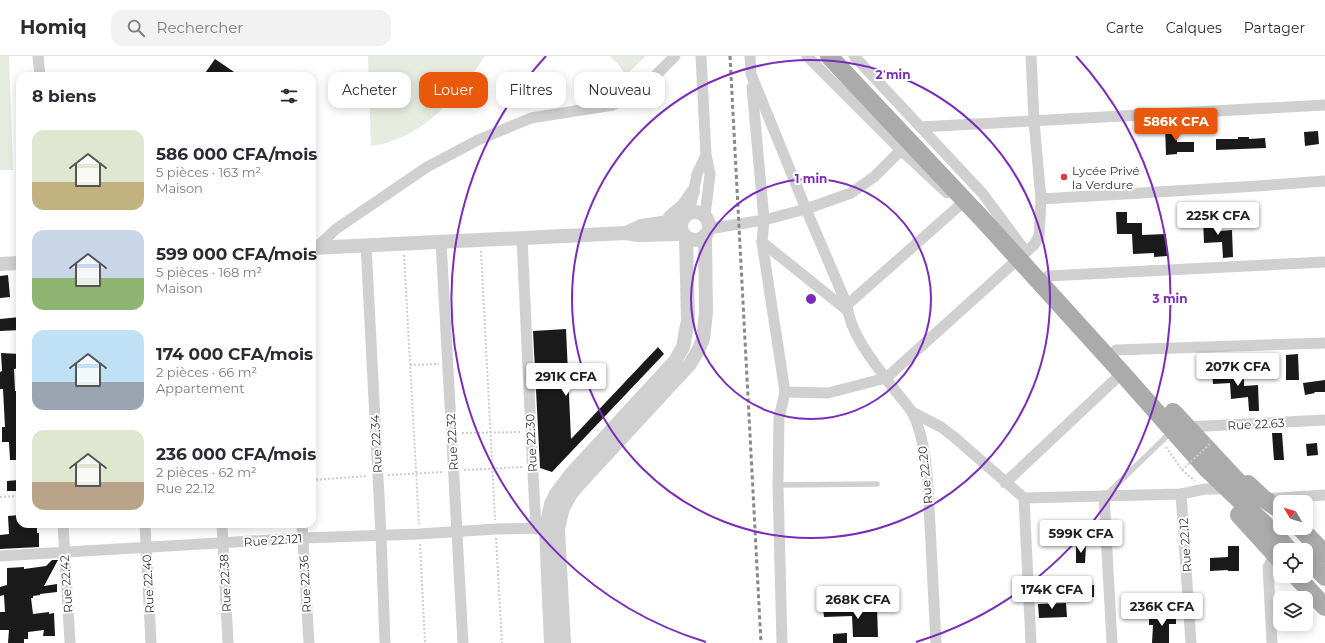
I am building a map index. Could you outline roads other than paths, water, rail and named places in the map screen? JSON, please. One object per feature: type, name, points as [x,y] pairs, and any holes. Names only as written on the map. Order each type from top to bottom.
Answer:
[{"type":"main road","points":[[829,56],[1022,255],[1048,276],[1116,350],[1173,433]]},
{"type":"main road","points":[[841,56],[1022,255],[1173,433],[1233,469],[1264,499],[1273,516]]},
{"type":"main road","points":[[1211,457],[1211,489],[1273,547]]},
{"type":"main road","points":[[1211,457],[1273,520]]},
{"type":"main road","points":[[1287,535],[1295,543]]},
{"type":"main road","points":[[1307,535],[1325,554]]},
{"type":"main road","points":[[1313,564],[1325,577]]},
{"type":"main road","points":[[1313,575],[1325,588]]},
{"type":"main road","points":[[1303,583],[1325,607]]},
{"type":"street","points":[[38,56],[40,72]]},
{"type":"street","points":[[316,246],[336,229],[427,168],[478,140],[531,118],[613,105],[641,90],[675,56]]},
{"type":"street","points":[[547,529],[563,508],[572,492],[690,364],[703,339],[706,313],[706,227],[710,174],[706,155],[701,56]]},
{"type":"street","points":[[750,56],[764,220],[762,242],[785,392],[779,418],[778,485],[782,643]]},
{"type":"street","points":[[807,56],[901,150],[960,205],[983,230],[1022,255]]},
{"type":"street","points":[[854,56],[983,194],[1022,255]]},
{"type":"street","points":[[785,392],[828,392],[886,378],[1034,245],[1039,236],[1041,199],[1034,121],[1031,56]]},
{"type":"street","name":"Rue 22.20","points":[[751,74],[848,308],[857,334],[886,378],[912,412],[921,436],[925,454],[928,485],[936,643]]},
{"type":"street","points":[[920,126],[1325,105]]},
{"type":"street","points":[[706,227],[764,220],[806,209],[851,193],[874,177],[901,150]]},
{"type":"street","points":[[547,529],[551,504],[562,485],[675,361],[683,347],[688,320],[684,236],[681,227],[686,217],[697,174],[706,155]]},
{"type":"street","points":[[1041,199],[1325,181]]},
{"type":"street","points":[[663,222],[684,205],[693,192]]},
{"type":"street","points":[[762,242],[848,308],[960,205]]},
{"type":"street","points":[[316,248],[626,233],[639,235],[684,236],[694,241],[702,239],[706,227],[697,212],[686,217],[640,226],[626,233]]},
{"type":"street","name":"Rue 22.30","points":[[522,237],[532,467],[547,529],[564,643]]},
{"type":"street","name":"Rue 22.32","points":[[441,241],[463,643]]},
{"type":"street","name":"Rue 22.34","points":[[366,245],[381,534],[385,643]]},
{"type":"street","points":[[1048,276],[1325,262]]},
{"type":"street","points":[[0,264],[16,263]]},
{"type":"street","points":[[1116,350],[1325,343]]},
{"type":"street","points":[[1005,483],[1122,373]]},
{"type":"street","points":[[912,412],[941,427],[1024,498],[1181,494],[1211,489]]},
{"type":"street","name":"Rue 22.63","points":[[1173,433],[1325,420]]},
{"type":"street","name":"Rue 22.12","points":[[1181,494],[1191,643]]},
{"type":"street","points":[[1104,496],[1112,643]]},
{"type":"street","points":[[1264,499],[1325,496]]},
{"type":"street","points":[[1024,498],[1031,643]]},
{"type":"street","name":"Rue 22.42","points":[[62,528],[70,643]]},
{"type":"street","name":"Rue 22.40","points":[[145,528],[151,643]]},
{"type":"street","name":"Rue 22.38","points":[[222,528],[228,643]]},
{"type":"street","name":"Rue 22.36","points":[[302,528],[309,643]]},
{"type":"street","name":"Rue 22.121","points":[[0,556],[381,534],[419,534],[496,529],[547,529]]},
{"type":"street","name":"Rue 22.30","points":[[547,529],[551,643]]},
{"type":"street","points":[[1272,643],[1268,567],[1273,562]]},
{"type":"lane","points":[[1104,496],[1173,433]]},
{"type":"lane","points":[[778,485],[877,484]]},
{"type":"railway","points":[[730,56],[761,643]]},
{"type":"place","name":"Lycée Privé la Verdure","points":[[1064,177]]}]
